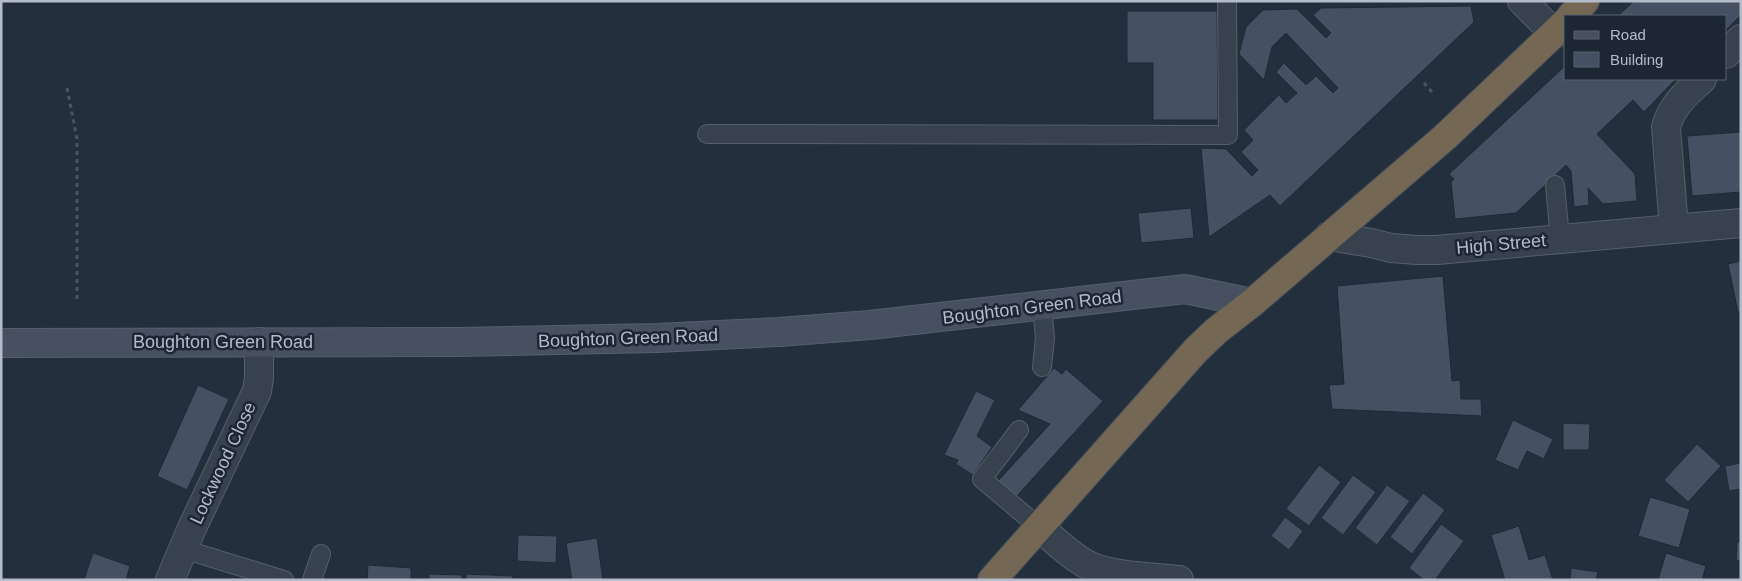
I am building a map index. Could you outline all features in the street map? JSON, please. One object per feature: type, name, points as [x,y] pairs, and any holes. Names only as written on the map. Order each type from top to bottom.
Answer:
[{"type":"highway","points":[[1572,15],[1585,1]]},
{"type":"highway","points":[[992,580],[1196,350],[1445,137],[1564,24]]},
{"type":"street","points":[[1522,1],[1564,24]]},
{"type":"street","points":[[1727,53],[1741,39]]},
{"type":"street","points":[[1674,229],[1666,127],[1670,114],[1676,104],[1701,80]]},
{"type":"street","name":"High Street","points":[[1329,236],[1371,242],[1391,248],[1417,250],[1741,223]]},
{"type":"street","name":"Boughton Green Road","points":[[1,343],[558,341],[716,336],[861,326],[1185,289],[1252,302]]},
{"type":"street","name":"Lockwood Close","points":[[170,580],[257,390],[259,342]]},
{"type":"street","points":[[1039,526],[1075,557],[1088,565],[1110,572],[1179,580]]},
{"type":"lane","points":[[707,134],[1228,135],[1227,1]]},
{"type":"lane","points":[[1555,185],[1560,239]]},
{"type":"lane","points":[[1042,306],[1045,338],[1042,367]]},
{"type":"lane","points":[[1020,430],[982,478],[1039,526]]},
{"type":"lane","points":[[183,549],[284,580]]},
{"type":"lane","points":[[312,580],[322,554]]},
{"type":"path","points":[[1424,83],[1432,92]]},
{"type":"path","points":[[67,88],[77,139],[77,302]]},
{"type":"building","points":[[1634,1],[1741,1],[1741,15],[1727,29],[1727,15],[1619,15]]},
{"type":"building","points":[[1471,6],[1474,22],[1280,206],[1270,195],[1209,237],[1201,148],[1226,149],[1252,176],[1258,170],[1241,152],[1253,140],[1244,130],[1279,95],[1286,103],[1297,93],[1276,72],[1284,63],[1306,85],[1316,76],[1333,93],[1338,88],[1286,33],[1272,47],[1264,80],[1239,54],[1246,27],[1263,10],[1297,9],[1326,38],[1331,33],[1313,15],[1321,8]]},
{"type":"building","points":[[1127,11],[1217,11],[1218,120],[1153,120],[1153,63],[1127,63]]},
{"type":"building","points":[[1564,67],[1564,80],[1675,80],[1644,112],[1633,100],[1597,134],[1635,174],[1637,201],[1603,204],[1588,188],[1589,205],[1574,207],[1571,171],[1566,165],[1516,213],[1455,219],[1451,182],[1454,179],[1449,174]]},
{"type":"building","points":[[1741,132],[1741,192],[1692,196],[1687,136]]},
{"type":"building","points":[[1191,208],[1194,238],[1141,243],[1138,213]]},
{"type":"building","points":[[1741,261],[1741,311],[1738,312],[1728,264]]},
{"type":"building","points":[[1443,276],[1452,381],[1460,380],[1461,399],[1481,399],[1482,416],[1332,409],[1329,385],[1344,384],[1337,286]]},
{"type":"building","points":[[1054,368],[1062,374],[1066,369],[1103,401],[1015,498],[997,482],[1050,424],[1018,410]]},
{"type":"building","points":[[198,385],[229,399],[187,490],[157,476]]},
{"type":"building","points":[[976,391],[995,400],[977,436],[992,447],[973,475],[956,464],[958,460],[944,455]]},
{"type":"building","points":[[1513,420],[1553,439],[1544,459],[1527,451],[1518,470],[1495,460]]},
{"type":"building","points":[[1563,423],[1590,424],[1589,450],[1563,450]]},
{"type":"building","points":[[1697,444],[1721,466],[1688,502],[1664,480]]},
{"type":"building","points":[[1741,463],[1741,489],[1729,491],[1725,466]]},
{"type":"building","points":[[1319,465],[1341,482],[1309,526],[1286,509]]},
{"type":"building","points":[[1353,475],[1376,492],[1343,535],[1321,518]]},
{"type":"building","points":[[1387,485],[1410,501],[1377,545],[1355,528]]},
{"type":"building","points":[[1423,493],[1445,510],[1412,554],[1390,537]]},
{"type":"building","points":[[1650,497],[1690,509],[1679,548],[1638,536]]},
{"type":"building","points":[[1285,517],[1303,531],[1289,550],[1271,536]]},
{"type":"building","points":[[1441,524],[1464,541],[1435,580],[1424,580],[1409,568]]},
{"type":"building","points":[[1519,526],[1529,560],[1545,555],[1553,580],[1505,580],[1491,535]]},
{"type":"building","points":[[518,535],[557,536],[556,563],[517,561]]},
{"type":"building","points":[[597,538],[603,580],[572,580],[566,543]]},
{"type":"building","points":[[1737,542],[1741,542],[1741,561],[1736,560]]},
{"type":"building","points":[[93,553],[130,566],[126,580],[84,580]]},
{"type":"building","points":[[1666,553],[1706,566],[1702,580],[1658,580]]},
{"type":"building","points":[[368,565],[411,568],[411,580],[367,580]]},
{"type":"building","points":[[1571,568],[1598,572],[1596,580],[1570,580]]},
{"type":"building","points":[[429,574],[462,575],[462,580],[429,580]]},
{"type":"building","points":[[466,574],[513,576],[513,580],[466,580]]}]
